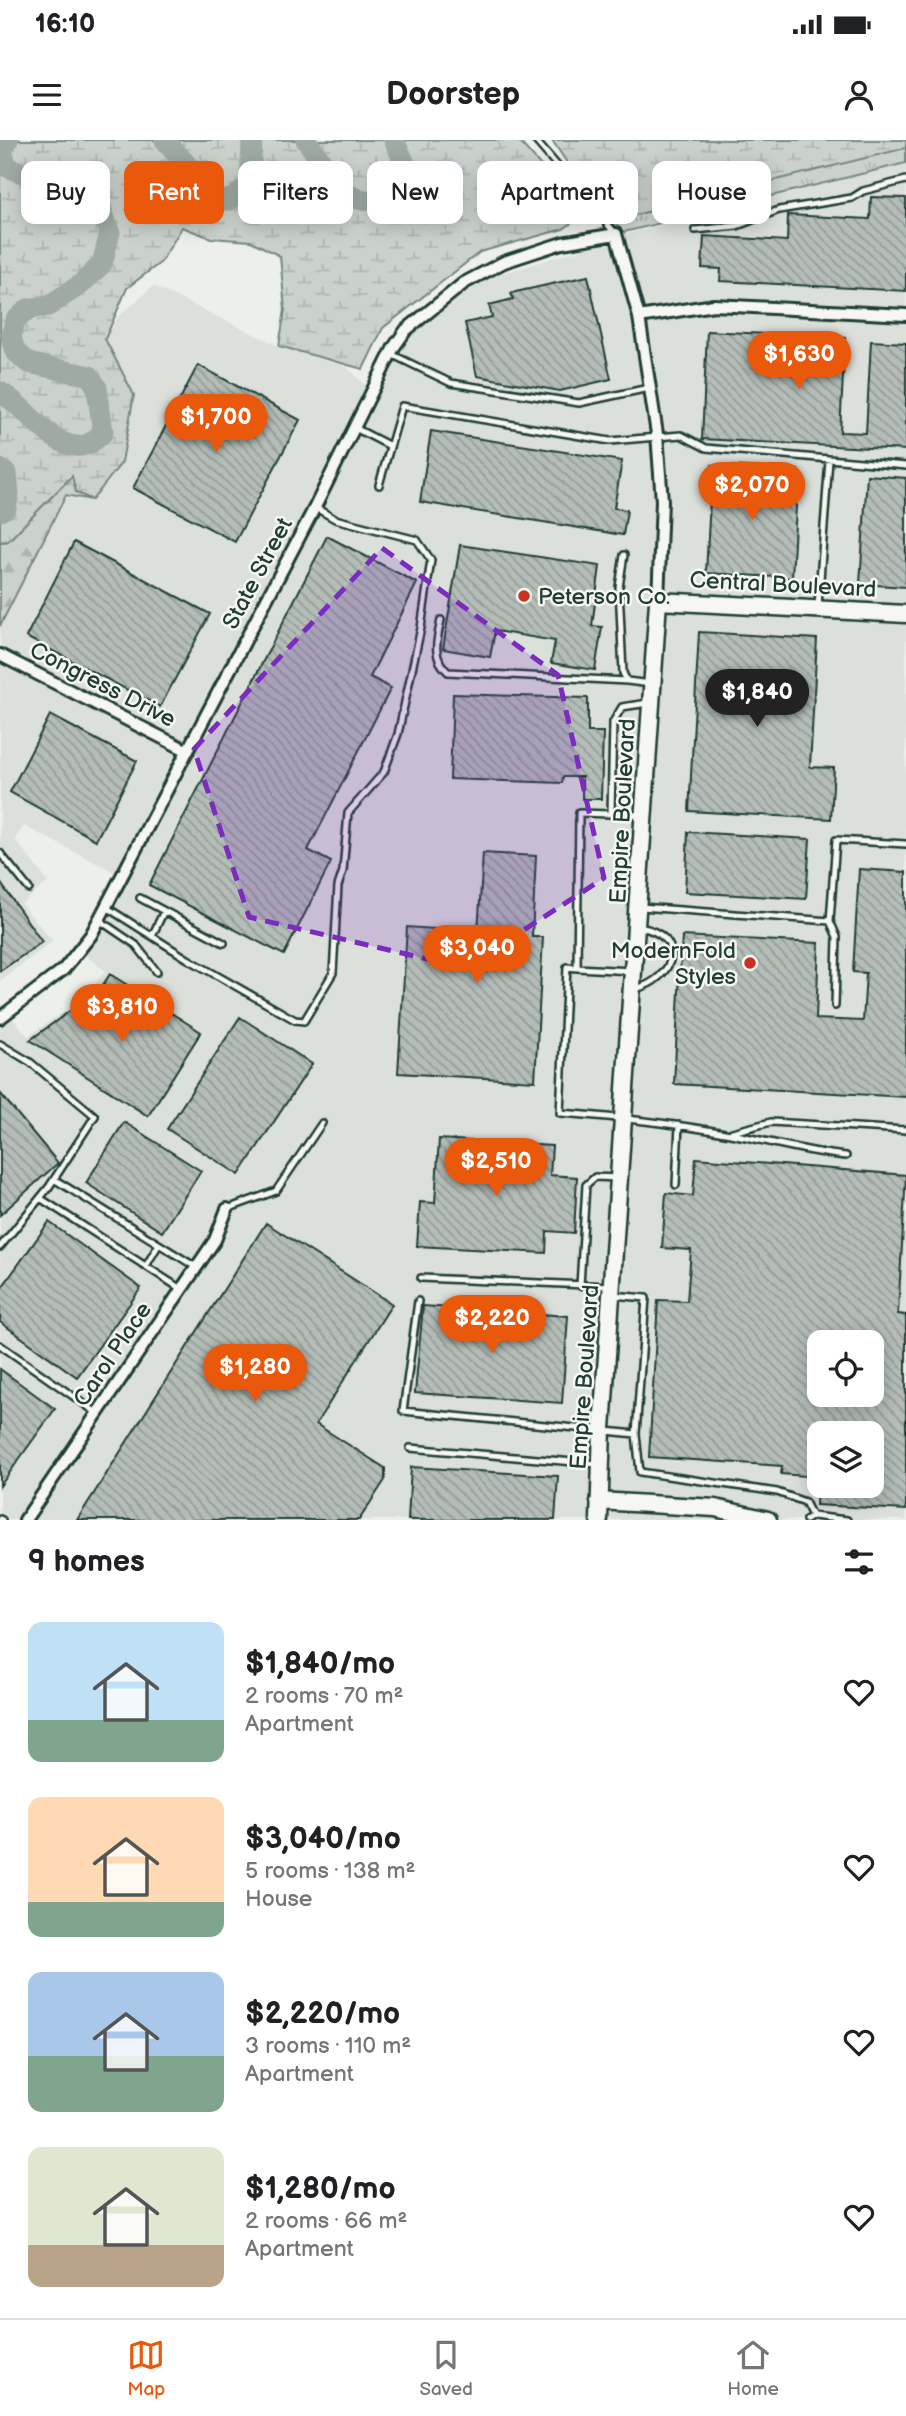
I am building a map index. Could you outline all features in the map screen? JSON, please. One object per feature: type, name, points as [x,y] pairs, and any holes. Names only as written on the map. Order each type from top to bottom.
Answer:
[{"type":"street","name":"Empire Boulevard","points":[[598,1520],[601,1429],[645,816],[662,501],[657,434],[639,317],[617,234]]},
{"type":"street","name":"State Street","points":[[0,1017],[64,969],[80,951],[99,920],[406,330],[419,317],[482,272],[504,261],[562,243],[617,234]]},
{"type":"street","points":[[639,317],[714,305],[906,315]]},
{"type":"street","name":"Central Boulevard","points":[[658,601],[906,614]]},
{"type":"street","name":"Congress Drive","points":[[0,655],[188,751]]},
{"type":"street","name":"Carol Place","points":[[25,1520],[215,1240],[227,1209]]},
{"type":"street","points":[[599,1501],[698,1510],[759,1519]]},
{"type":"lane","points":[[535,140],[617,234]]},
{"type":"lane","points":[[695,230],[737,226],[779,210],[852,198],[863,191],[906,180]]},
{"type":"lane","points":[[391,355],[451,383],[579,402],[649,388]]},
{"type":"lane","points":[[379,485],[402,405],[610,441],[623,442],[657,434],[681,435],[706,448],[906,466]]},
{"type":"lane","points":[[355,428],[390,446]]},
{"type":"lane","points":[[817,609],[829,460]]},
{"type":"lane","points":[[106,907],[295,1020],[304,1021],[333,973],[338,887],[343,870],[348,813],[384,772],[398,734],[421,628],[431,560],[417,540],[335,519],[315,508]]},
{"type":"lane","points":[[624,555],[619,587],[621,658],[627,681]]},
{"type":"lane","points":[[441,620],[436,653],[440,664],[448,672],[651,684]]},
{"type":"lane","points":[[611,814],[613,722],[622,707],[651,703]]},
{"type":"lane","points":[[577,968],[579,813],[645,816]]},
{"type":"lane","points":[[835,1006],[837,937],[830,921],[836,840],[906,844]]},
{"type":"lane","points":[[0,853],[29,889]]},
{"type":"lane","points":[[141,898],[224,943]]},
{"type":"lane","points":[[638,907],[830,921]]},
{"type":"lane","points":[[152,936],[164,911]]},
{"type":"lane","points":[[99,920],[136,945],[157,972]]},
{"type":"lane","points":[[632,990],[660,980],[666,970],[670,948],[667,937],[637,927]]},
{"type":"lane","points":[[634,971],[568,967],[560,1113],[624,1116],[729,1133],[808,1152],[846,1156]]},
{"type":"lane","points":[[0,1044],[30,1062],[95,1116],[54,1179],[0,1247]]},
{"type":"lane","points":[[729,1133],[771,1122],[906,1130]]},
{"type":"lane","points":[[227,1209],[276,1191],[322,1123]]},
{"type":"lane","points":[[676,1185],[679,1125]]},
{"type":"lane","points":[[580,1286],[586,1185],[595,1177],[620,1178]]},
{"type":"lane","points":[[54,1179],[196,1268]]},
{"type":"lane","points":[[40,1198],[181,1289]]},
{"type":"lane","points":[[146,1266],[159,1244]]},
{"type":"lane","points":[[421,1278],[580,1286],[646,1298],[636,1434],[640,1472],[777,1492],[805,1502],[812,1516]]},
{"type":"lane","points":[[418,1301],[403,1412],[636,1434]]},
{"type":"lane","points":[[0,1345],[97,1413]]},
{"type":"lane","points":[[410,1448],[601,1464]]},
{"type":"lane","points":[[806,1520],[812,1516],[847,1520]]},
{"type":"highlighted area","points":[[382,548],[558,675],[604,878],[465,968],[249,917],[194,749]]},
{"type":"shaded area","points":[[906,163],[906,1520],[0,1520],[0,1012],[4,1009],[28,1036],[78,1002],[106,971],[79,951],[116,873],[24,826],[15,839],[48,882],[21,904],[53,941],[0,981],[0,626],[66,494],[134,395],[105,339],[117,318],[153,286],[279,346],[347,367],[366,386],[377,368],[459,287],[666,224],[771,224],[771,197]]},
{"type":"green space","points":[[0,140],[518,140],[537,161],[477,161],[477,224],[570,224],[563,229],[480,252],[383,328],[363,369],[279,346],[285,310],[280,256],[251,241],[211,238],[182,227],[161,262],[127,288],[105,339],[134,395],[122,462],[92,500],[76,492],[72,476],[8,541],[0,542]]},
{"type":"green space","points":[[552,140],[906,140],[906,148],[771,181],[771,161],[652,161],[652,211],[638,214],[638,161],[566,161]]},
{"type":"green space","points":[[621,140],[906,140],[906,163],[771,196],[771,161],[652,161],[652,224],[657,224],[616,234],[617,224],[638,224],[638,161],[620,161]]},
{"type":"green space","points":[[73,475],[76,492],[92,500],[66,495],[0,626],[0,542],[8,541]]},
{"type":"building","points":[[871,197],[906,198],[906,291],[720,281],[721,269],[702,268],[704,236],[787,241],[788,215],[870,219]]},
{"type":"building","points":[[588,276],[611,379],[560,391],[477,376],[465,323],[492,317],[489,305],[513,299],[511,293]]},
{"type":"building","points":[[707,331],[845,338],[840,432],[866,433],[871,341],[906,343],[906,450],[702,439]]},
{"type":"building","points":[[198,365],[300,420],[235,542],[133,488]]},
{"type":"building","points":[[431,431],[622,461],[614,508],[627,510],[623,535],[420,502]]},
{"type":"building","points":[[712,465],[798,470],[792,578],[706,573]]},
{"type":"building","points":[[867,475],[906,478],[906,587],[860,584]]},
{"type":"building","points":[[327,536],[417,583],[370,677],[391,688],[308,850],[331,862],[284,955],[149,885]]},
{"type":"building","points":[[74,542],[210,614],[160,707],[26,637]]},
{"type":"building","name":"Peterson Co.","points":[[460,545],[600,566],[592,626],[602,627],[595,670],[551,663],[555,641],[495,631],[490,657],[443,649]]},
{"type":"building","points":[[699,632],[817,639],[810,767],[834,768],[831,819],[689,811]]},
{"type":"building","points":[[453,694],[588,698],[588,732],[603,732],[601,799],[582,799],[582,777],[563,777],[562,783],[450,779]]},
{"type":"building","points":[[50,715],[137,761],[96,840],[10,792]]},
{"type":"building","points":[[688,832],[810,839],[806,899],[685,892]]},
{"type":"building","points":[[483,853],[536,856],[532,937],[543,937],[535,1081],[398,1073],[407,927],[478,932]]},
{"type":"building","points":[[859,869],[906,872],[906,1097],[674,1084],[682,936],[819,943],[816,1019],[863,1021],[866,973],[853,972]]},
{"type":"building","points":[[0,882],[42,942],[0,971]]},
{"type":"building","points":[[110,974],[201,1032],[148,1116],[30,1040],[74,1008],[84,1015]]},
{"type":"building","points":[[240,1017],[312,1064],[239,1175],[167,1129]]},
{"type":"building","points":[[0,1093],[58,1163],[0,1215]]},
{"type":"building","points":[[124,1122],[201,1171],[162,1232],[86,1183]]},
{"type":"building","points":[[439,1139],[552,1146],[550,1175],[577,1177],[574,1233],[547,1231],[546,1253],[417,1246],[420,1202],[435,1203]]},
{"type":"building","points":[[696,1158],[906,1175],[898,1314],[906,1315],[906,1510],[816,1505],[816,1498],[884,1498],[884,1421],[807,1421],[807,1476],[781,1474],[782,1466],[649,1457],[658,1300],[687,1301],[691,1250],[662,1248],[666,1193],[693,1196]]},
{"type":"building","points":[[49,1222],[141,1288],[77,1377],[0,1322],[0,1290]]},
{"type":"building","points":[[266,1223],[392,1304],[316,1424],[385,1468],[385,1480],[359,1520],[77,1520]]},
{"type":"building","points":[[423,1306],[568,1316],[562,1403],[415,1393]]},
{"type":"building","points":[[0,1369],[55,1409],[0,1486]]},
{"type":"building","points":[[411,1467],[558,1476],[555,1520],[408,1520]]},
{"type":"waterway","points":[[0,392],[62,442],[76,446],[89,443],[103,432],[97,388],[90,376],[28,363],[15,351],[11,337],[15,321],[28,309],[48,306],[80,285],[102,264],[110,233],[99,202],[69,181],[27,175],[7,167],[2,150],[8,140]]},
{"type":"waterway","points":[[165,140],[219,201],[232,199],[250,185],[252,140]]},
{"type":"waterway","points":[[306,140],[346,192],[351,196],[369,200],[378,199],[392,190],[407,168],[394,140]]},
{"type":"waterway","points":[[0,469],[7,474],[9,493],[6,508],[0,511]]},
{"type":"place","name":"Peterson Co.","points":[[524,596]]},
{"type":"place","name":"ModernFold Styles","points":[[750,963]]}]
